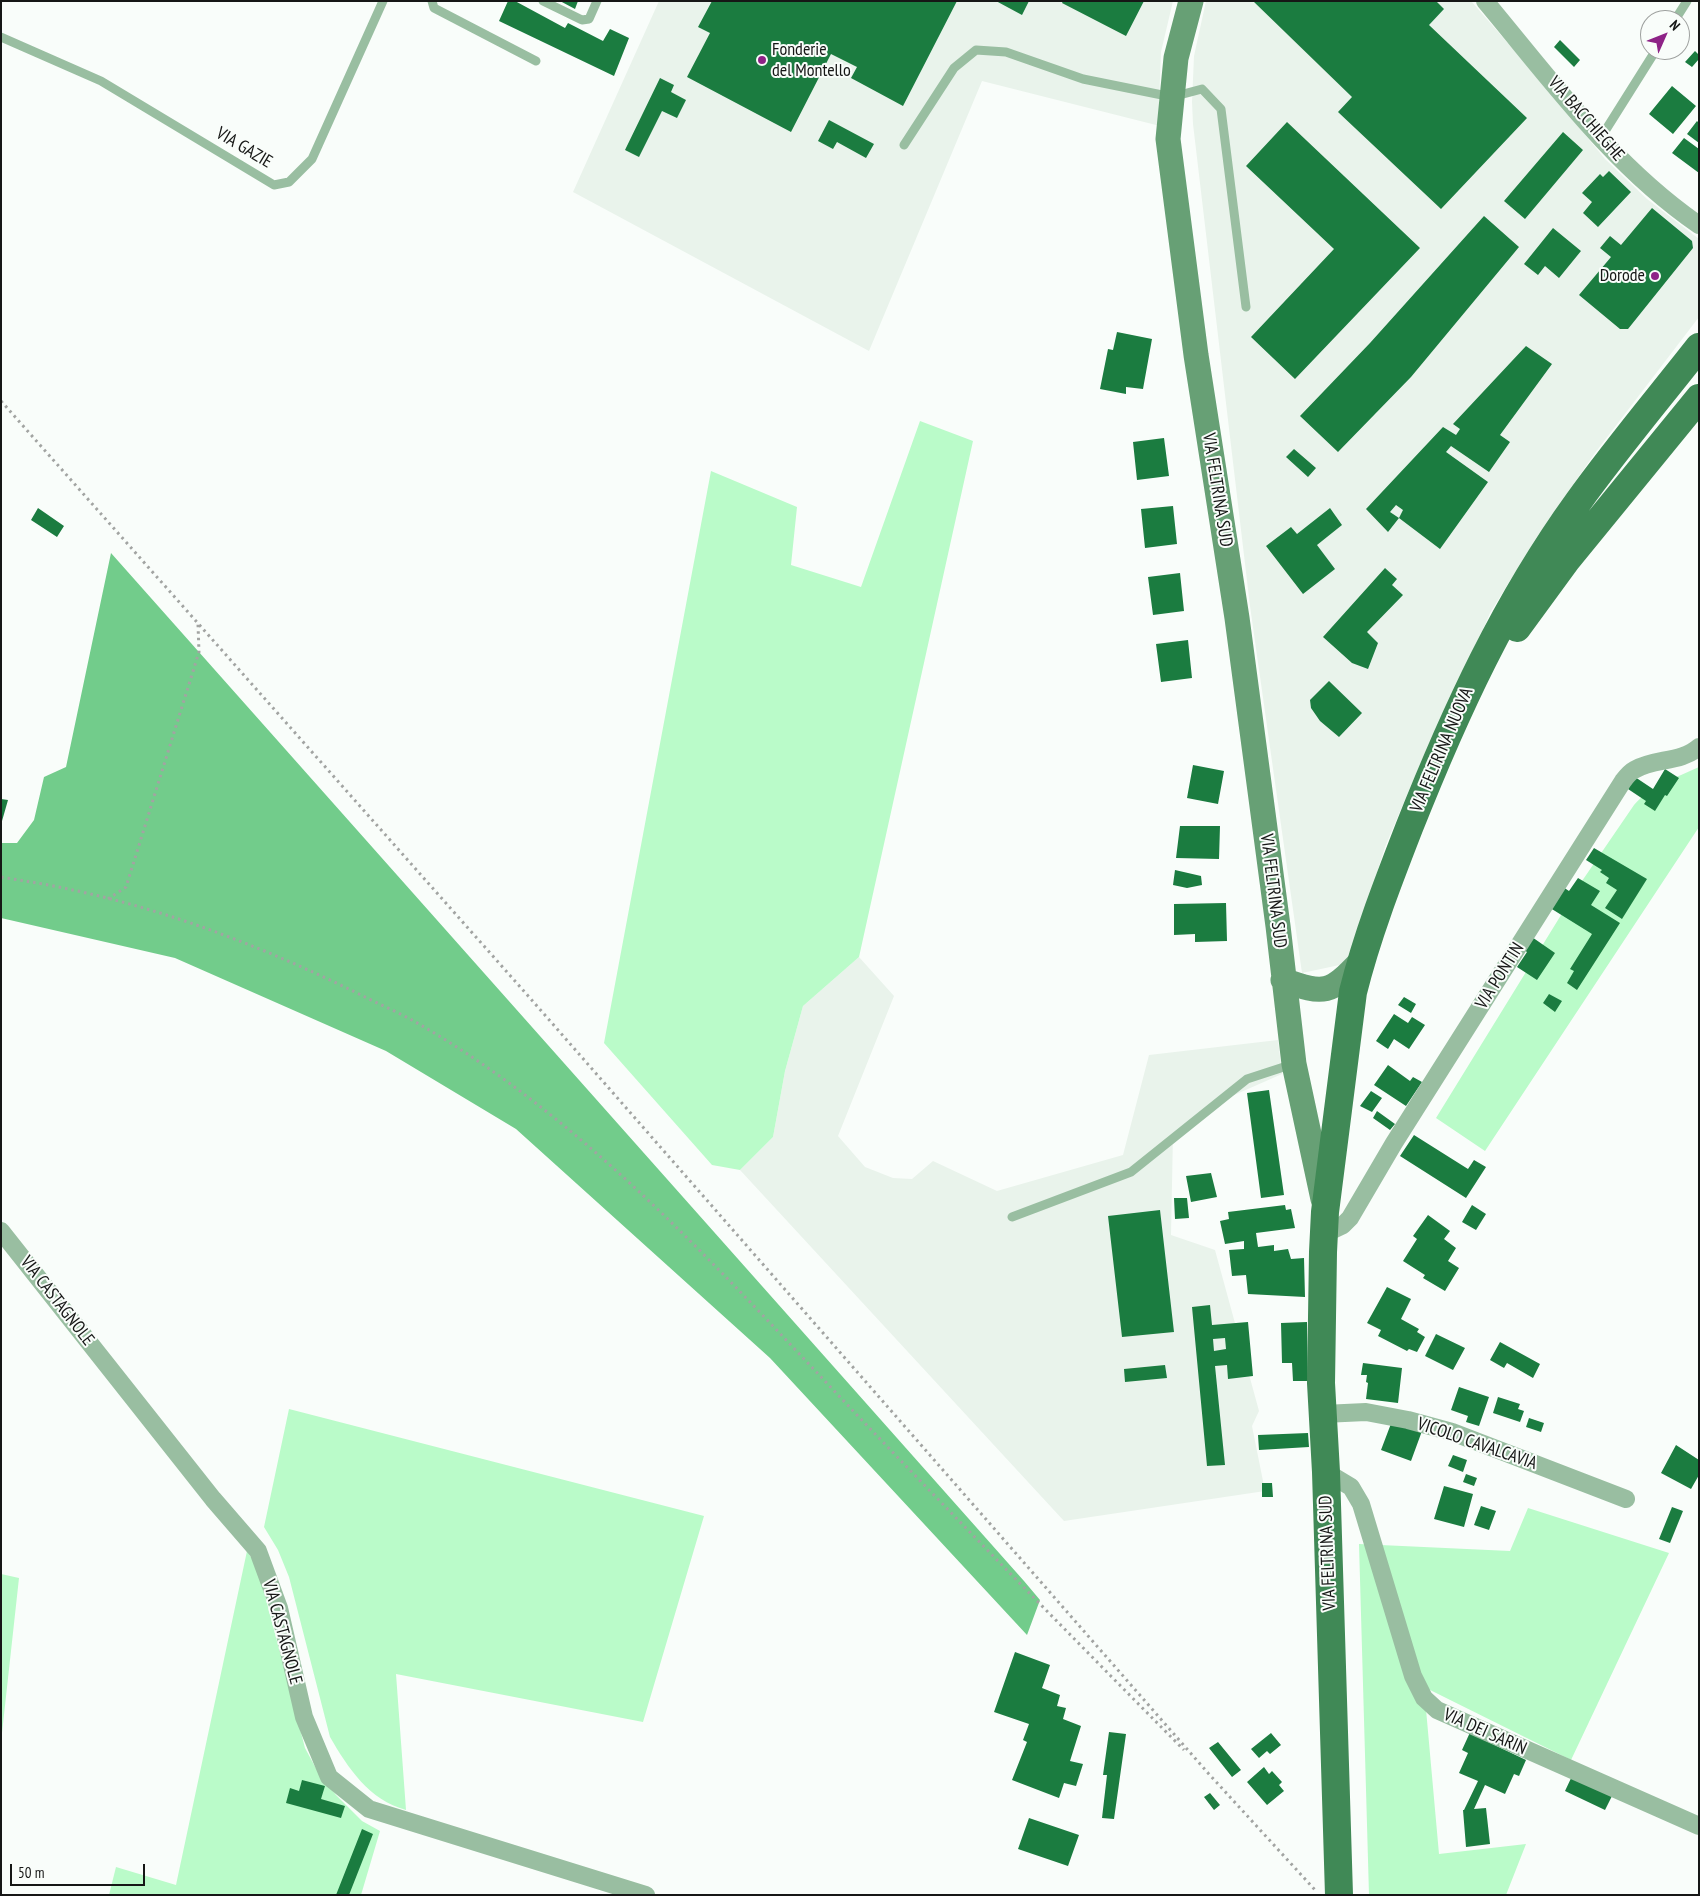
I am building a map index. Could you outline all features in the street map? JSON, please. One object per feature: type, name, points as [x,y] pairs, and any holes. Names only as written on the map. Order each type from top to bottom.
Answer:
[{"type":"main road","name":"VIA FELTRINA SUD","points":[[1192,1],[1176,58],[1168,139],[1196,355],[1238,628],[1278,926],[1294,1064],[1325,1223],[1321,1383],[1326,1472],[1339,1895]]},
{"type":"main road","name":"VIA FELTRINA NUOVA","points":[[1325,1223],[1348,1024],[1361,961],[1387,886],[1444,741],[1484,655],[1522,588],[1578,502],[1699,347]]},
{"type":"main road","points":[[1444,741],[1474,692],[1528,612],[1566,561],[1699,398]]},
{"type":"main road","points":[[1283,980],[1318,990],[1330,988],[1345,978],[1361,961]]},
{"type":"street","name":"VIA BACCHIEGHE","points":[[1486,1],[1600,139],[1618,158],[1673,207],[1699,225]]},
{"type":"street","name":"VIA PONTIN","points":[[1325,1223],[1343,1225],[1350,1218],[1394,1143],[1623,781],[1634,770],[1677,758],[1699,747]]},
{"type":"street","name":"VIA CASTAGNOLE","points":[[1,1231],[213,1499],[258,1551],[279,1608],[304,1717],[329,1777],[369,1809],[646,1895]]},
{"type":"street","name":"VICOLO CAVALCAVIA","points":[[1323,1414],[1366,1412],[1408,1420],[1452,1432],[1626,1498]]},
{"type":"street","name":"VIA DEI SARIN","points":[[1326,1472],[1351,1488],[1361,1504],[1413,1676],[1424,1698],[1437,1710],[1699,1826]]},
{"type":"lane","name":"VIA GAZIE","points":[[1,37],[101,80],[274,185],[289,182],[312,159],[383,1]]},
{"type":"lane","points":[[432,1],[434,8],[536,61]]},
{"type":"lane","points":[[543,1],[582,20],[589,19],[597,1]]},
{"type":"lane","points":[[904,145],[954,68],[976,50],[1006,52],[1083,79],[1172,97],[1202,90],[1221,109],[1246,308]]},
{"type":"lane","points":[[1600,139],[1650,60]]},
{"type":"lane","points":[[1012,1217],[1131,1172],[1247,1079],[1294,1064]]},
{"type":"path","points":[[1,401],[536,1006],[1208,1773],[1320,1895]]},
{"type":"path","points":[[108,899],[126,887],[199,652],[198,624]]},
{"type":"path","points":[[1,877],[68,889],[108,899],[195,924],[272,954],[345,987],[418,1024],[486,1067],[551,1115],[624,1178],[730,1280],[966,1529],[1208,1773]]},
{"type":"shaded area","points":[[659,1],[1173,1],[1161,52],[1160,126],[982,81],[869,351],[573,192]]},
{"type":"shaded area","points":[[1206,1],[1471,1],[1535,74],[1605,159],[1647,199],[1699,239],[1699,317],[1595,453],[1535,540],[1490,613],[1469,663],[1426,750],[1385,847],[1349,963],[1302,973],[1250,606],[1193,124],[1194,56]]},
{"type":"shaded area","points":[[859,957],[894,996],[838,1136],[865,1167],[893,1178],[912,1179],[933,1161],[997,1191],[1123,1155],[1149,1055],[1278,1040],[1282,1074],[1232,1096],[1173,1134],[1171,1235],[1215,1250],[1259,1411],[1252,1426],[1265,1491],[1064,1521],[740,1170],[773,1137],[785,1071],[803,1006]]},
{"type":"green space","points":[[920,421],[973,441],[859,957],[803,1006],[785,1071],[773,1137],[740,1170],[712,1165],[604,1043],[711,471],[797,507],[791,565],[861,587]]},
{"type":"green space","points":[[111,553],[1024,1581],[1040,1600],[1027,1635],[770,1358],[516,1129],[386,1051],[175,958],[1,918],[1,843],[17,843],[34,820],[44,777],[66,767]]},
{"type":"green space","points":[[1699,767],[1699,827],[1485,1151],[1436,1118],[1582,881],[1634,805],[1656,788]]},
{"type":"green space","points":[[289,1409],[704,1516],[643,1722],[396,1674],[406,1810],[381,1799],[370,1791],[352,1771],[330,1737],[289,1577],[278,1550],[264,1527]]},
{"type":"green space","points":[[1528,1508],[1669,1553],[1571,1760],[1424,1687],[1439,1854],[1526,1844],[1506,1895],[1369,1895],[1359,1544],[1510,1551]]},
{"type":"green space","points":[[247,1551],[254,1562],[262,1584],[305,1748],[319,1774],[336,1795],[362,1821],[380,1831],[361,1895],[109,1895],[116,1867],[176,1885]]},
{"type":"green space","points":[[1,1574],[19,1578],[1,1742]]},
{"type":"building","points":[[508,1],[515,1],[565,28],[568,23],[603,41],[610,29],[629,38],[614,76],[499,21]]},
{"type":"building","points":[[560,1],[578,1],[575,9]]},
{"type":"building","name":"Fonderie del Montello","points":[[712,1],[957,1],[903,106],[851,78],[857,67],[831,54],[791,132],[687,77],[710,33],[698,27]]},
{"type":"building","points":[[996,1],[1029,1],[1022,15]]},
{"type":"building","points":[[1063,1],[1144,1],[1126,36],[1062,3]]},
{"type":"building","points":[[1253,1],[1436,1],[1444,9],[1429,25],[1527,118],[1441,209],[1338,112],[1352,97]]},
{"type":"building","points":[[1560,40],[1580,60],[1574,67],[1554,47]]},
{"type":"building","points":[[1695,51],[1699,55],[1699,59],[1692,67],[1685,62],[1690,60],[1690,56]]},
{"type":"building","points":[[660,78],[674,85],[671,92],[686,100],[677,118],[662,111],[639,157],[625,150]]},
{"type":"building","points":[[1672,86],[1696,106],[1673,134],[1649,114]]},
{"type":"building","points":[[829,120],[874,144],[866,158],[837,142],[833,149],[818,141]]},
{"type":"building","points":[[1697,121],[1699,123],[1699,143],[1687,134]]},
{"type":"building","points":[[1287,122],[1420,248],[1295,379],[1251,337],[1334,249],[1246,166]]},
{"type":"building","points":[[1563,132],[1583,150],[1525,219],[1504,201]]},
{"type":"building","points":[[1684,138],[1699,149],[1699,173],[1672,153]]},
{"type":"building","points":[[1609,171],[1631,192],[1598,227],[1583,213],[1592,202],[1582,193],[1600,174],[1603,177]]},
{"type":"building","points":[[1652,208],[1692,241],[1693,248],[1628,329],[1620,329],[1579,295],[1611,257],[1600,248],[1610,236],[1621,245]]},
{"type":"building","points":[[1484,216],[1519,247],[1411,377],[1338,452],[1300,416],[1370,343]]},
{"type":"building","points":[[1553,228],[1581,251],[1559,278],[1545,266],[1538,275],[1524,264]]},
{"type":"building","points":[[1117,332],[1152,339],[1143,389],[1126,387],[1126,394],[1100,389],[1108,349],[1113,350]]},
{"type":"building","points":[[1526,346],[1552,364],[1500,435],[1510,442],[1489,472],[1451,446],[1446,452],[1488,482],[1440,549],[1399,518],[1388,532],[1366,509],[1443,427],[1456,435],[1460,429],[1453,424]],"holes":[[[1396,505],[1403,510],[1399,518],[1390,512]]]},
{"type":"building","points":[[1164,438],[1169,476],[1137,480],[1133,442]]},
{"type":"building","points":[[1294,449],[1316,468],[1308,477],[1286,457]]},
{"type":"building","points":[[1173,506],[1177,544],[1145,548],[1141,509]]},
{"type":"building","points":[[38,508],[64,526],[57,537],[31,520]]},
{"type":"building","points":[[1330,508],[1342,525],[1317,545],[1335,569],[1303,594],[1266,546],[1291,527],[1297,534]]},
{"type":"building","points":[[1385,568],[1397,579],[1392,585],[1403,595],[1367,632],[1378,643],[1368,669],[1352,663],[1323,637]]},
{"type":"building","points":[[1180,573],[1184,611],[1153,615],[1148,577]]},
{"type":"building","points":[[1188,640],[1192,678],[1161,682],[1156,644]]},
{"type":"building","points":[[1329,681],[1362,713],[1339,737],[1320,721],[1311,708],[1310,700]]},
{"type":"building","points":[[1193,765],[1224,771],[1218,804],[1187,798]]},
{"type":"building","points":[[1665,769],[1679,778],[1655,811],[1644,804],[1646,801],[1628,789],[1635,777],[1653,789]]},
{"type":"building","points":[[1,799],[8,800],[2,821],[1,821]]},
{"type":"building","points":[[1180,826],[1220,826],[1219,859],[1176,858]]},
{"type":"building","points":[[1594,848],[1647,879],[1622,919],[1605,908],[1617,890],[1606,883],[1609,878],[1600,872],[1602,870],[1586,860]]},
{"type":"building","points":[[1175,870],[1201,876],[1202,885],[1187,888],[1173,885]]},
{"type":"building","points":[[1578,878],[1600,891],[1591,905],[1620,923],[1577,990],[1567,983],[1574,971],[1570,969],[1592,934],[1547,906],[1560,885],[1569,891]]},
{"type":"building","points":[[1226,903],[1227,941],[1195,942],[1195,934],[1174,935],[1174,904]]},
{"type":"building","points":[[1529,935],[1555,953],[1537,980],[1517,967],[1527,952],[1521,948]]},
{"type":"building","points":[[1549,994],[1562,1001],[1555,1012],[1543,1003]]},
{"type":"building","points":[[1404,997],[1416,1004],[1411,1013],[1398,1005]]},
{"type":"building","points":[[1394,1014],[1408,1023],[1412,1017],[1425,1025],[1409,1049],[1394,1039],[1388,1049],[1376,1041]]},
{"type":"building","points":[[1388,1065],[1410,1081],[1413,1077],[1422,1082],[1406,1106],[1374,1085]]},
{"type":"building","points":[[1269,1090],[1284,1195],[1261,1198],[1247,1093]]},
{"type":"building","points":[[1371,1091],[1382,1098],[1372,1112],[1360,1106]]},
{"type":"building","points":[[1377,1111],[1395,1124],[1390,1130],[1373,1118]]},
{"type":"building","points":[[1414,1135],[1468,1169],[1474,1160],[1486,1167],[1466,1198],[1400,1156]]},
{"type":"building","points":[[1211,1173],[1217,1197],[1191,1202],[1186,1176]]},
{"type":"building","points":[[1174,1198],[1187,1198],[1189,1218],[1175,1219]]},
{"type":"building","points":[[1285,1205],[1286,1210],[1291,1209],[1295,1228],[1256,1233],[1258,1247],[1274,1245],[1274,1251],[1288,1249],[1291,1259],[1304,1258],[1305,1297],[1248,1294],[1246,1275],[1232,1276],[1229,1250],[1244,1249],[1244,1241],[1225,1244],[1220,1221],[1229,1219],[1228,1212]]},
{"type":"building","points":[[1472,1205],[1486,1214],[1476,1230],[1462,1222]]},
{"type":"building","points":[[1160,1210],[1174,1332],[1122,1337],[1108,1216]]},
{"type":"building","points":[[1428,1215],[1450,1231],[1444,1239],[1456,1248],[1448,1261],[1459,1268],[1445,1291],[1423,1278],[1425,1275],[1403,1261],[1417,1239],[1413,1236]]},
{"type":"building","points":[[1387,1287],[1411,1299],[1401,1319],[1419,1329],[1417,1332],[1425,1337],[1417,1352],[1409,1349],[1407,1351],[1378,1336],[1381,1330],[1367,1323]]},
{"type":"building","points":[[1210,1305],[1212,1325],[1248,1322],[1253,1376],[1228,1379],[1227,1365],[1215,1366],[1225,1465],[1207,1466],[1192,1307]],"holes":[[[1225,1338],[1226,1349],[1214,1351],[1213,1339]]]},
{"type":"building","points":[[1307,1322],[1308,1381],[1293,1381],[1292,1363],[1282,1363],[1281,1323]]},
{"type":"building","points":[[1436,1334],[1465,1348],[1453,1370],[1425,1356]]},
{"type":"building","points":[[1500,1342],[1540,1364],[1533,1378],[1507,1363],[1504,1368],[1490,1360]]},
{"type":"building","points":[[1363,1363],[1402,1368],[1398,1403],[1366,1399],[1368,1383],[1366,1382],[1367,1375],[1361,1375]]},
{"type":"building","points":[[1165,1365],[1167,1378],[1125,1382],[1124,1369]]},
{"type":"building","points":[[1459,1387],[1489,1397],[1479,1426],[1466,1422],[1468,1416],[1451,1410]]},
{"type":"building","points":[[1498,1397],[1520,1404],[1518,1409],[1524,1411],[1520,1422],[1493,1413]]},
{"type":"building","points":[[1529,1418],[1544,1423],[1541,1432],[1526,1427]]},
{"type":"building","points":[[1392,1421],[1422,1431],[1411,1461],[1381,1450]]},
{"type":"building","points":[[1308,1433],[1309,1447],[1259,1450],[1258,1435]]},
{"type":"building","points":[[1676,1445],[1699,1460],[1699,1475],[1691,1489],[1661,1473]]},
{"type":"building","points":[[1453,1455],[1467,1460],[1463,1472],[1448,1466]]},
{"type":"building","points":[[1466,1474],[1477,1478],[1474,1486],[1463,1482]]},
{"type":"building","points":[[1262,1483],[1272,1483],[1273,1497],[1262,1497]]},
{"type":"building","points":[[1444,1486],[1473,1494],[1464,1527],[1434,1519]]},
{"type":"building","points":[[1481,1506],[1496,1511],[1489,1530],[1474,1525]]},
{"type":"building","points":[[1672,1507],[1683,1511],[1670,1543],[1659,1539]]},
{"type":"building","points":[[1015,1652],[1050,1665],[1042,1688],[1060,1695],[1057,1706],[1066,1708],[1063,1719],[1081,1726],[1070,1761],[1083,1764],[1076,1786],[1064,1783],[1059,1798],[1012,1780],[1027,1742],[1023,1740],[1029,1724],[994,1712]]},
{"type":"building","points":[[1472,1728],[1484,1740],[1526,1760],[1519,1776],[1514,1774],[1505,1794],[1485,1785],[1474,1809],[1486,1808],[1490,1844],[1466,1847],[1463,1810],[1478,1781],[1459,1773],[1468,1753],[1462,1750]]},
{"type":"building","points":[[1109,1732],[1126,1734],[1114,1819],[1102,1818],[1107,1775],[1103,1775]]},
{"type":"building","points":[[1271,1733],[1281,1745],[1270,1754],[1267,1751],[1259,1758],[1251,1749]]},
{"type":"building","points":[[1218,1742],[1241,1770],[1232,1777],[1209,1748]]},
{"type":"building","points":[[1264,1767],[1269,1774],[1272,1771],[1282,1782],[1279,1785],[1284,1791],[1267,1805],[1247,1782]]},
{"type":"building","points":[[1573,1774],[1613,1794],[1605,1810],[1565,1791]]},
{"type":"building","points":[[302,1780],[325,1786],[321,1799],[345,1806],[341,1818],[286,1803],[290,1788],[299,1791]]},
{"type":"building","points":[[1210,1793],[1220,1805],[1214,1810],[1204,1797]]},
{"type":"building","points":[[1029,1818],[1079,1835],[1068,1866],[1018,1849]]},
{"type":"building","points":[[362,1829],[373,1834],[349,1895],[336,1895]]},
{"type":"place","name":"Fonderie del Montello","points":[[762,60]]},
{"type":"place","name":"Dorode","points":[[1655,276]]}]
